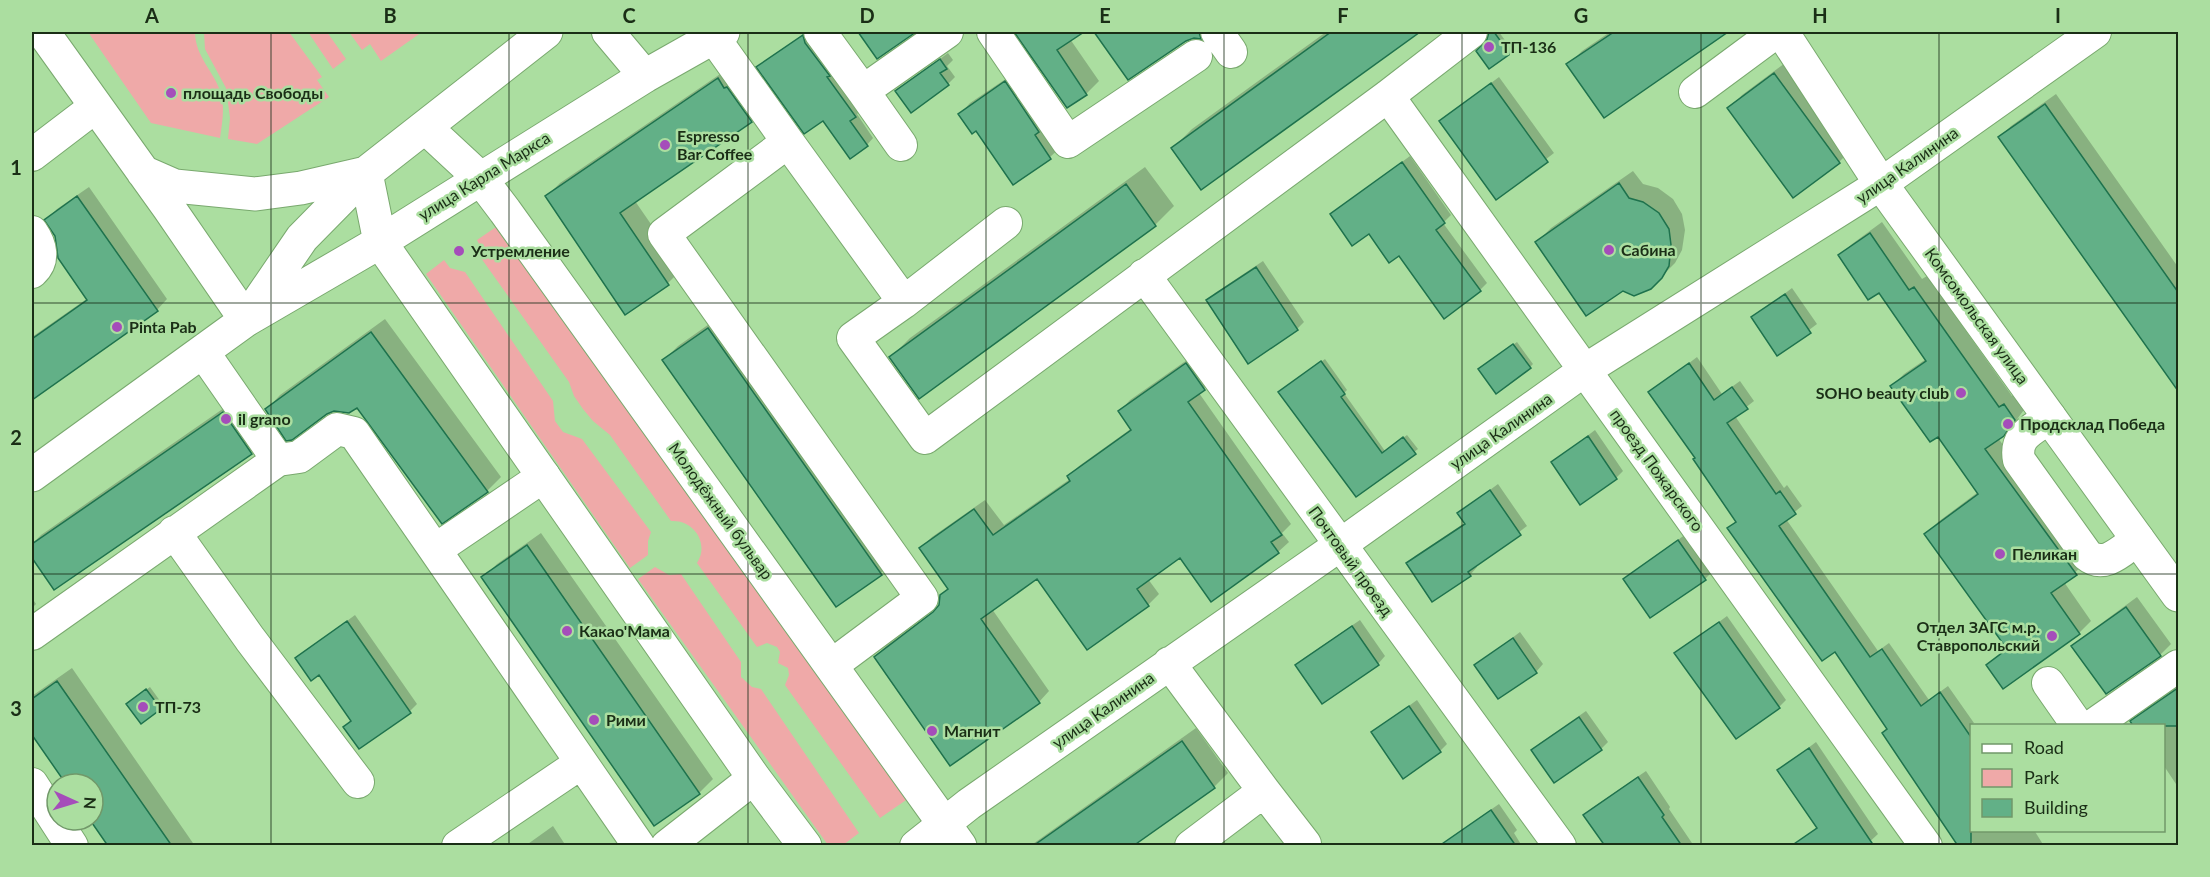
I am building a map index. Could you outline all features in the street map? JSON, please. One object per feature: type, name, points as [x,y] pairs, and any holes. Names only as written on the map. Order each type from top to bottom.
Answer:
[{"type":"main road","points":[[43,32],[246,320]]},
{"type":"main road","name":"улица Карла Маркса","points":[[246,320],[302,238],[366,173],[546,32]]},
{"type":"main road","name":"Комсомольская улица","points":[[1782,32],[1881,184],[2178,595]]},
{"type":"main road","name":"улица Карла Маркса","points":[[32,475],[246,320],[380,242],[645,76],[718,35]]},
{"type":"main road","name":"Молодёжный бульвар","points":[[425,127],[480,178],[952,835]]},
{"type":"main road","points":[[143,172],[175,186],[256,194],[301,188],[366,173],[380,242],[754,778],[805,846]]},
{"type":"street","points":[[608,32],[645,76]]},
{"type":"street","points":[[820,32],[901,145]]},
{"type":"street","points":[[863,91],[947,32]]},
{"type":"street","points":[[993,32],[1068,142],[1196,56]]},
{"type":"street","points":[[1006,223],[904,302],[853,338],[925,438],[1388,96],[1471,32]]},
{"type":"street","points":[[1695,92],[1776,32]]},
{"type":"street","name":"улица Калинина","points":[[916,846],[952,835],[969,804],[1340,545],[1585,370],[1881,184],[2096,32]]},
{"type":"street","points":[[718,35],[788,142],[904,302]]},
{"type":"street","name":"проезд Пожарского","points":[[1388,96],[1926,846]]},
{"type":"street","points":[[32,154],[95,107]]},
{"type":"street","points":[[788,142],[664,234],[922,598],[832,665]]},
{"type":"street","points":[[32,232],[39,243],[41,255],[32,272]]},
{"type":"street","name":"Почтовый проезд","points":[[1144,275],[1560,846]]},
{"type":"street","points":[[203,352],[278,460]]},
{"type":"street","points":[[2050,417],[2021,439],[2018,444],[2019,460],[2073,536],[2087,555],[2098,561],[2106,561],[2138,539]]},
{"type":"street","points":[[32,634],[278,460],[299,457],[337,429],[354,433],[639,846]]},
{"type":"street","points":[[435,550],[544,476]]},
{"type":"street","points":[[174,532],[250,639],[358,782]]},
{"type":"street","points":[[1169,663],[1305,844]]},
{"type":"street","points":[[2095,724],[2178,666]]},
{"type":"street","points":[[2048,683],[2077,724]]},
{"type":"street","points":[[458,846],[581,763]]},
{"type":"street","points":[[667,846],[754,778]]},
{"type":"street","points":[[32,784],[72,846]]},
{"type":"street","points":[[1191,846],[1264,791]]},
{"type":"green space","points":[[88,32],[195,32],[198,49],[221,94],[223,110],[220,138],[151,123]]},
{"type":"green space","points":[[204,32],[289,32],[322,77],[317,80],[329,97],[257,144],[228,139],[230,118],[226,88],[205,49]]},
{"type":"green space","points":[[308,32],[327,32],[346,59],[333,69]]},
{"type":"green space","points":[[349,32],[422,32],[381,61],[370,44],[362,50]]},
{"type":"green space","points":[[496,227],[909,798],[880,818],[785,685],[789,675],[788,668],[778,663],[780,652],[777,647],[767,643],[757,647],[697,563],[702,548],[697,534],[686,524],[671,521],[610,435],[583,409],[574,396],[569,382],[481,258],[481,248],[477,240]]},
{"type":"green space","points":[[444,260],[450,268],[465,272],[553,401],[555,421],[563,432],[582,439],[651,532],[648,541],[648,555],[630,568],[426,274]]},
{"type":"green space","points":[[655,567],[669,575],[681,574],[741,662],[741,677],[752,687],[761,689],[859,833],[843,845],[828,845],[638,579]]},
{"type":"building","points":[[858,32],[916,32],[877,59]]},
{"type":"building","points":[[1014,32],[1084,32],[1057,50],[1087,95],[1067,108]]},
{"type":"building","points":[[1094,32],[1199,32],[1201,39],[1194,38],[1186,41],[1128,80]]},
{"type":"building","points":[[1331,32],[1420,32],[1201,190],[1171,148]]},
{"type":"building","name":"ТП-136","points":[[1489,32],[1494,32],[1510,54],[1489,69],[1476,51],[1487,39]]},
{"type":"building","points":[[1614,32],[1728,32],[1604,118],[1566,64]]},
{"type":"building","points":[[803,35],[805,43],[830,76],[827,77],[856,117],[850,121],[868,146],[850,159],[823,121],[804,134],[756,67]]},
{"type":"building","points":[[940,59],[947,69],[940,73],[949,85],[911,113],[895,91]]},
{"type":"building","points":[[1774,73],[1840,163],[1793,198],[1727,108]]},
{"type":"building","points":[[718,78],[752,122],[620,213],[669,285],[625,315],[545,196]]},
{"type":"building","points":[[1005,81],[1039,132],[1035,135],[1051,159],[1013,185],[976,131],[972,134],[958,114]]},
{"type":"building","points":[[1491,83],[1548,162],[1496,200],[1439,121]]},
{"type":"building","points":[[2045,104],[2178,292],[2178,391],[1998,137]]},
{"type":"building","points":[[1402,162],[1445,223],[1436,230],[1481,291],[1444,319],[1399,256],[1389,263],[1369,234],[1352,246],[1330,214]]},
{"type":"building","points":[[1619,183],[1629,198],[1643,202],[1659,213],[1669,229],[1671,245],[1669,266],[1662,278],[1651,289],[1634,296],[1623,291],[1586,316],[1535,242]]},
{"type":"building","points":[[1126,184],[1156,226],[919,399],[889,357]]},
{"type":"building","points":[[77,196],[158,311],[32,400],[32,339],[87,300],[58,258],[55,236],[44,220]]},
{"type":"building","points":[[1870,233],[1909,290],[1914,287],[1999,407],[2004,404],[2015,420],[2004,436],[1985,449],[2077,575],[2051,593],[2080,634],[2003,689],[1986,665],[2007,649],[1924,534],[1978,494],[1938,437],[1930,442],[1890,386],[1926,361],[1879,293],[1868,300],[1838,255]]},
{"type":"building","points":[[1256,267],[1298,330],[1248,364],[1206,300]]},
{"type":"building","points":[[1785,294],[1811,333],[1777,356],[1751,317]]},
{"type":"building","points":[[708,328],[882,575],[836,607],[662,360]]},
{"type":"building","points":[[371,332],[488,492],[442,524],[357,408],[349,413],[334,411],[327,414],[292,440],[286,441],[265,409]]},
{"type":"building","points":[[1513,344],[1531,368],[1496,394],[1478,369]]},
{"type":"building","points":[[1321,361],[1345,394],[1341,397],[1382,453],[1403,437],[1416,454],[1356,497],[1278,392]]},
{"type":"building","points":[[1186,363],[1205,390],[1188,402],[1282,535],[1271,542],[1279,553],[1211,602],[1180,558],[1137,589],[1149,606],[1087,650],[1037,579],[981,619],[1040,703],[950,766],[874,657],[933,612],[939,605],[940,595],[948,589],[919,548],[974,509],[993,535],[1070,481],[1067,476],[1131,430],[1118,411]]},
{"type":"building","points":[[1689,363],[1714,400],[1732,387],[1748,409],[1727,423],[1776,494],[1780,491],[1796,514],[1779,526],[1870,657],[1882,649],[1921,706],[1940,692],[1970,736],[1971,846],[1958,846],[1882,733],[1887,729],[1835,652],[1822,661],[1727,528],[1736,522],[1693,459],[1695,458],[1648,392]]},
{"type":"building","points":[[223,412],[252,454],[54,590],[32,558],[32,544]]},
{"type":"building","points":[[1588,436],[1617,479],[1580,505],[1551,462]]},
{"type":"building","points":[[1490,490],[1521,535],[1468,572],[1471,576],[1432,602],[1406,563],[1465,524],[1457,513]]},
{"type":"building","points":[[1678,540],[1706,580],[1650,618],[1623,579]]},
{"type":"building","points":[[527,545],[700,794],[654,826],[481,577]]},
{"type":"building","points":[[2126,607],[2161,656],[2106,694],[2071,646]]},
{"type":"building","points":[[347,621],[411,713],[359,749],[343,727],[351,721],[319,675],[311,681],[295,658]]},
{"type":"building","points":[[1719,622],[1780,708],[1736,739],[1674,653]]},
{"type":"building","points":[[1352,626],[1379,665],[1322,704],[1295,665]]},
{"type":"building","points":[[1513,638],[1537,673],[1498,699],[1474,665]]},
{"type":"building","points":[[57,681],[172,846],[108,846],[98,832],[105,832],[105,772],[58,772],[32,735],[32,699]]},
{"type":"building","points":[[2178,688],[2178,726],[2132,724],[2130,721]]},
{"type":"building","name":"ТП-73","points":[[146,689],[161,709],[141,724],[126,704]]},
{"type":"building","points":[[1409,706],[1441,752],[1403,779],[1371,732]]},
{"type":"building","points":[[1579,717],[1602,750],[1554,783],[1531,750]]},
{"type":"building","points":[[1182,741],[1215,788],[1133,846],[1033,846]]},
{"type":"building","points":[[1809,748],[1874,846],[1791,846],[1817,828],[1777,770]]},
{"type":"building","points":[[1638,777],[1682,846],[1605,846],[1583,815]]},
{"type":"building","points":[[1491,810],[1516,846],[1439,846]]},
{"type":"place","name":"ТП-136","points":[[1489,47]]},
{"type":"place","name":"площадь Свободы","points":[[171,93]]},
{"type":"place","name":"Espresso Bar Coffee","points":[[665,145]]},
{"type":"place","name":"Сабина","points":[[1609,250]]},
{"type":"place","name":"Устремление","points":[[459,251]]},
{"type":"place","name":"Pinta Pab","points":[[117,327]]},
{"type":"place","name":"SOHO beauty club","points":[[1961,393]]},
{"type":"place","name":"il grano","points":[[226,419]]},
{"type":"place","name":"Продсклад Победа","points":[[2008,424]]},
{"type":"place","name":"Пеликан","points":[[2000,554]]},
{"type":"place","name":"Какао'Мама","points":[[567,631]]},
{"type":"place","name":"Отдел ЗАГС м.р. Ставропольский","points":[[2052,636]]},
{"type":"place","name":"ТП-73","points":[[143,707]]},
{"type":"place","name":"Рими","points":[[594,720]]},
{"type":"place","name":"Магнит","points":[[932,731]]}]
